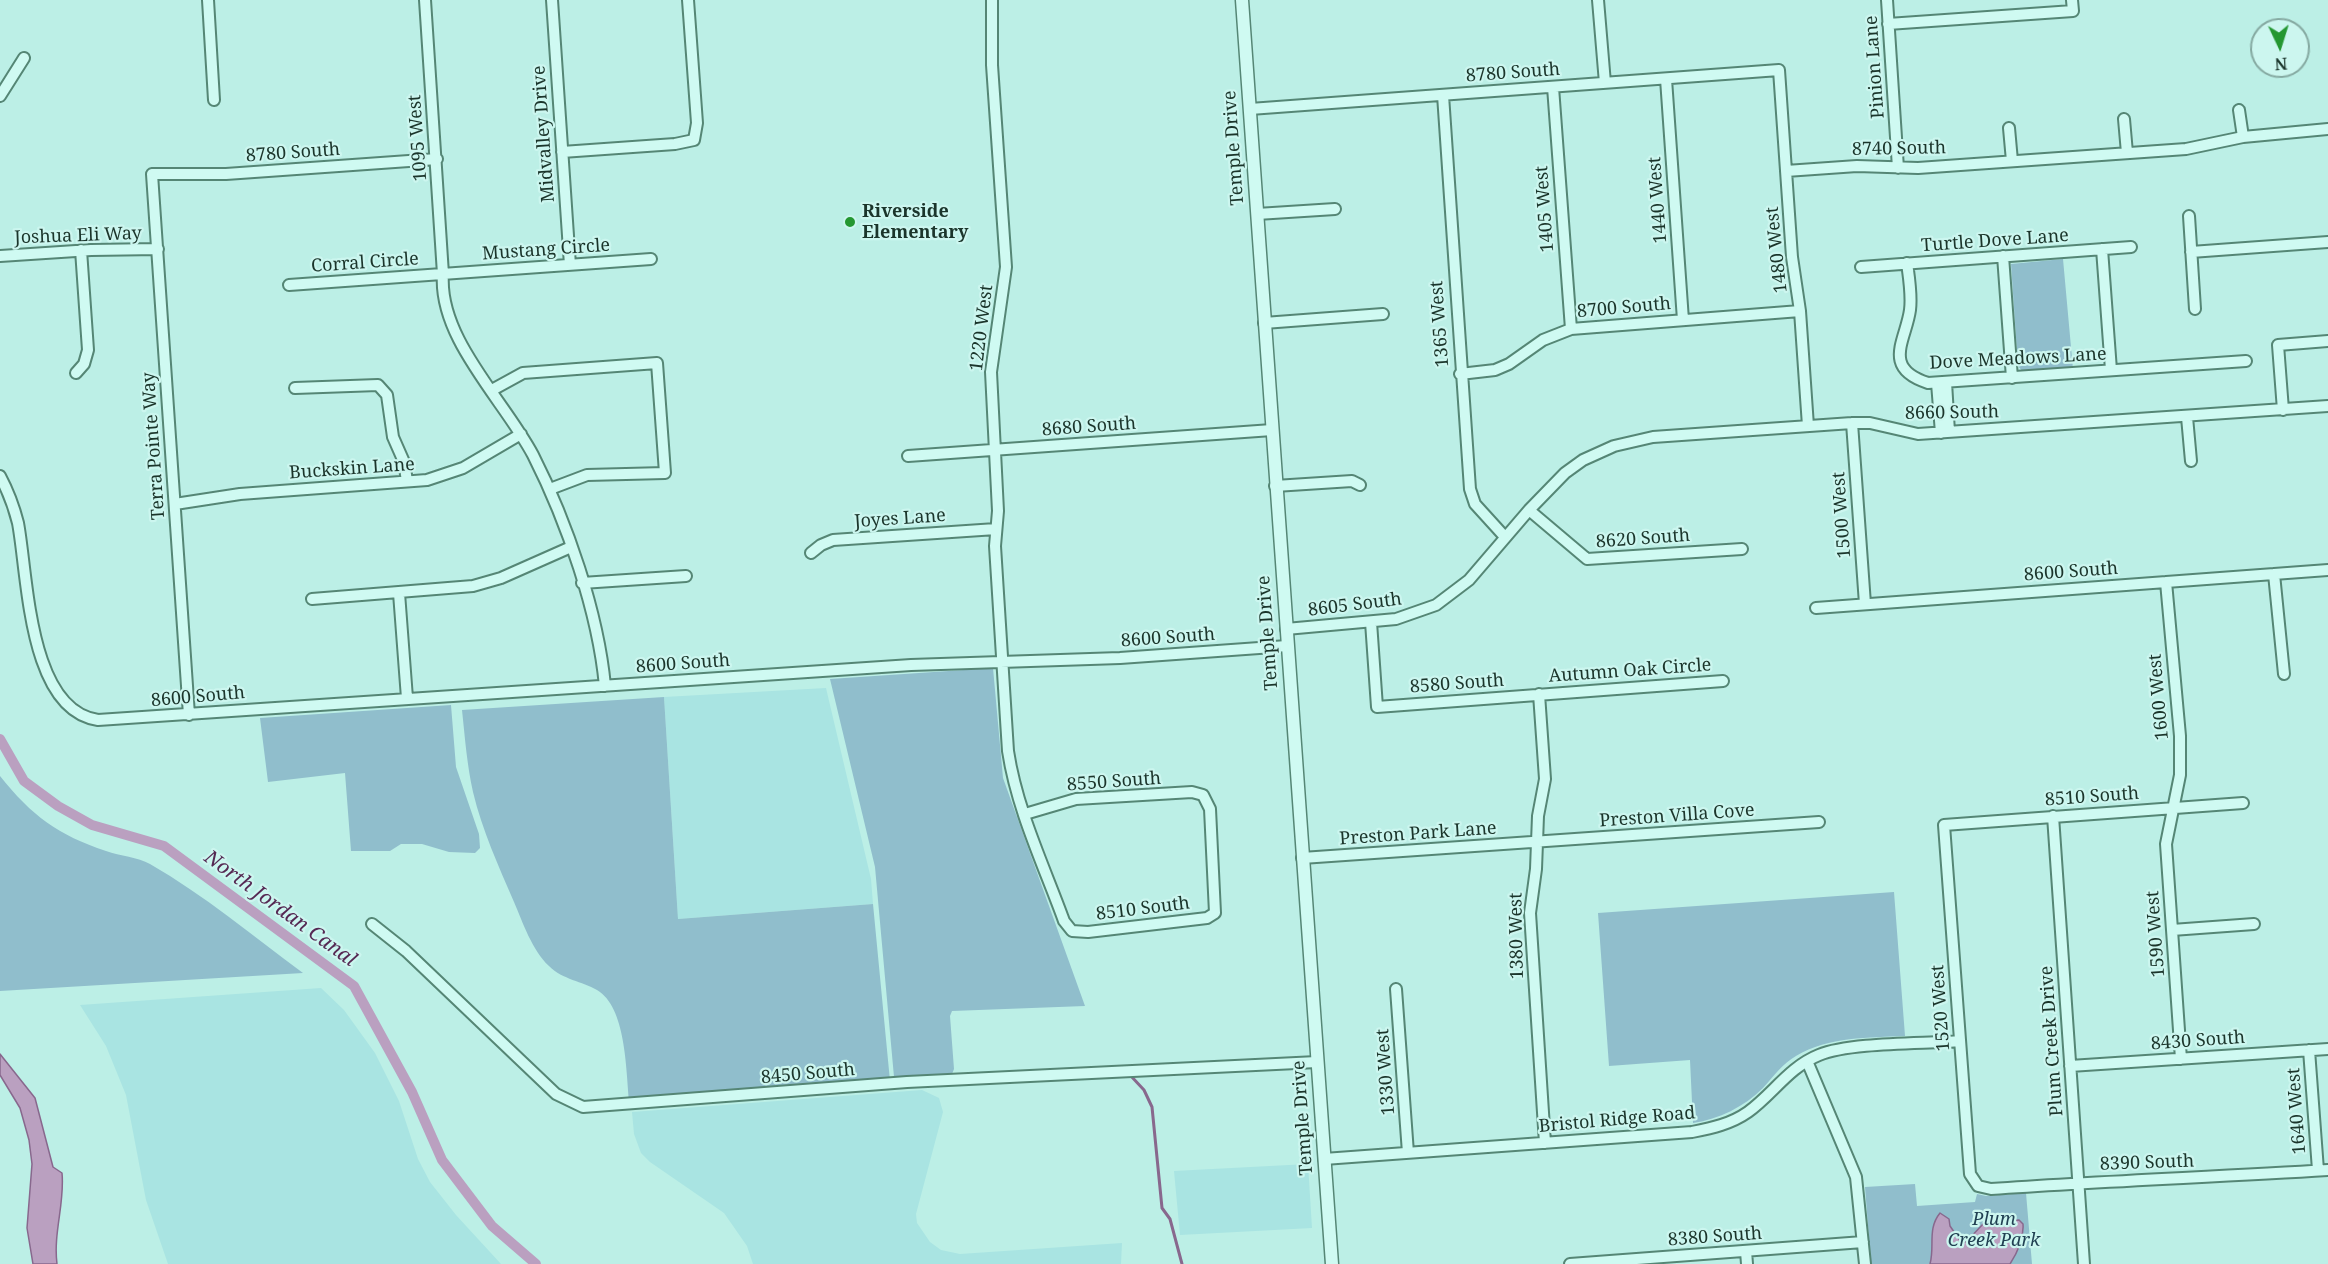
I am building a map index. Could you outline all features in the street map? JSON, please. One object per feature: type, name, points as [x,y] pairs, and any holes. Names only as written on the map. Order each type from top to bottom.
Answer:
[{"type":"street","points":[[208,0],[214,100]]},
{"type":"street","name":"1095 West","points":[[425,0],[437,159],[442,294],[454,329],[521,434],[550,489],[571,547],[600,644],[605,686]]},
{"type":"street","name":"Midvalley Drive","points":[[552,0],[570,265]]},
{"type":"street","points":[[562,152],[675,144],[694,140],[697,123],[688,0]]},
{"type":"street","name":"1220 West","points":[[992,0],[992,65],[1005,267],[992,360],[998,511],[996,529],[1008,751],[1016,788],[1025,814],[1064,921],[1072,931]]},
{"type":"street","name":"Temple Drive","points":[[1242,0],[1332,1264]]},
{"type":"street","points":[[1598,0],[1605,83]]},
{"type":"street","name":"Pinion Lane","points":[[1887,0],[1898,168]]},
{"type":"street","points":[[1888,24],[2072,5]]},
{"type":"street","points":[[0,96],[24,58]]},
{"type":"street","name":"8780 South","points":[[1250,109],[1779,70]]},
{"type":"street","name":"1480 West","points":[[1779,70],[1792,257],[1800,311],[1808,426]]},
{"type":"street","name":"1440 West","points":[[1666,79],[1683,320]]},
{"type":"street","name":"1405 West","points":[[1553,87],[1571,329]]},
{"type":"street","name":"1365 West","points":[[1443,95],[1460,374],[1470,489],[1475,504],[1505,537]]},
{"type":"street","points":[[2239,110],[2243,137]]},
{"type":"street","points":[[2124,119],[2127,153]]},
{"type":"street","points":[[2009,128],[2012,161]]},
{"type":"street","name":"8740 South","points":[[1786,171],[1857,166],[1898,168],[2194,148],[2243,137],[2328,129]]},
{"type":"street","name":"8780 South","points":[[152,174],[226,174],[437,159]]},
{"type":"street","name":"Terra Pointe Way","points":[[152,174],[189,715]]},
{"type":"street","points":[[1257,214],[1335,209]]},
{"type":"street","points":[[2189,216],[2196,309]]},
{"type":"street","points":[[2192,252],[2328,242]]},
{"type":"street","name":"Turtle Dove Lane","points":[[1860,267],[2131,247]]},
{"type":"street","name":"Joshua Eli Way","points":[[0,256],[81,250],[158,249]]},
{"type":"street","points":[[2102,249],[2111,370]]},
{"type":"street","points":[[76,373],[84,364],[88,350],[81,250]]},
{"type":"street","points":[[2003,256],[2012,378]]},
{"type":"street","name":"Mustang Circle","points":[[443,274],[651,259]]},
{"type":"street","name":"Dove Meadows Lane","points":[[1907,263],[1910,312],[1902,335],[1899,356],[1910,374],[1918,380],[1941,383],[2246,361]]},
{"type":"street","name":"Corral Circle","points":[[288,285],[443,274]]},
{"type":"street","name":"8700 South","points":[[1460,374],[1495,370],[1509,364],[1543,340],[1571,329],[1800,311]]},
{"type":"street","points":[[1264,323],[1383,314]]},
{"type":"street","points":[[2283,410],[2278,345],[2328,341]]},
{"type":"street","points":[[492,390],[523,373],[657,363],[665,473],[587,475],[550,489]]},
{"type":"street","points":[[296,388],[371,383],[378,385],[387,395],[393,437],[404,462],[408,482]]},
{"type":"street","points":[[1941,383],[1945,432]]},
{"type":"street","name":"8660 South","points":[[1529,510],[1565,473],[1583,460],[1614,446],[1653,437],[1852,423],[1870,423],[1908,434],[2328,406]]},
{"type":"street","points":[[2187,417],[2191,461]]},
{"type":"street","name":"1500 West","points":[[1852,423],[1865,604]]},
{"type":"street","name":"8680 South","points":[[908,456],[1272,430]]},
{"type":"street","name":"Buckskin Lane","points":[[175,504],[240,494],[427,480],[463,468],[521,434]]},
{"type":"street","name":"8600 South","points":[[0,476],[15,512],[28,602],[48,672],[62,698],[82,715],[106,720],[406,698],[1003,661],[1120,658],[1287,645]]},
{"type":"street","points":[[1275,486],[1352,481],[1360,485]]},
{"type":"street","name":"8605 South","points":[[1286,629],[1396,619],[1436,605],[1468,580],[1529,510]]},
{"type":"street","name":"8620 South","points":[[1529,510],[1587,559],[1742,549]]},
{"type":"street","name":"Joyes Lane","points":[[812,553],[821,545],[833,540],[996,529]]},
{"type":"street","points":[[312,599],[449,589],[492,581],[571,547]]},
{"type":"street","name":"8600 South","points":[[1816,608],[2328,570]]},
{"type":"street","points":[[2274,574],[2284,674]]},
{"type":"street","points":[[582,583],[686,576]]},
{"type":"street","name":"1600 West","points":[[2166,582],[2180,736],[2180,775],[2173,808]]},
{"type":"street","points":[[399,593],[406,698]]},
{"type":"street","name":"8580 South","points":[[1371,622],[1377,707],[1539,694]]},
{"type":"street","name":"Autumn Oak Circle","points":[[1539,694],[1724,681]]},
{"type":"street","name":"1380 West","points":[[1539,694],[1545,779],[1530,913],[1545,1143]]},
{"type":"street","name":"8550 South","points":[[1025,814],[1076,799],[1192,792],[1206,797],[1210,809],[1215,913]]},
{"type":"street","name":"8510 South","points":[[1944,825],[2243,803]]},
{"type":"street","name":"1590 West","points":[[2173,808],[2166,844],[2181,1059]]},
{"type":"street","name":"Plum Creek Drive","points":[[2053,816],[2084,1264]]},
{"type":"street","name":"Preston Villa Cove","points":[[1537,842],[1819,822]]},
{"type":"street","name":"1520 West","points":[[1944,825],[1971,1174],[1978,1186]]},
{"type":"street","name":"Preston Park Lane","points":[[1302,858],[1537,842]]},
{"type":"street","name":"8510 South","points":[[1072,931],[1088,932],[1203,918],[1215,913]]},
{"type":"street","name":"8450 South","points":[[372,924],[406,951],[556,1094],[583,1107],[907,1082],[1317,1062]]},
{"type":"street","points":[[2172,930],[2254,924]]},
{"type":"street","name":"1330 West","points":[[1396,989],[1408,1153]]},
{"type":"street","name":"Bristol Ridge Road","points":[[1324,1159],[1692,1132],[1717,1127],[1749,1112],[1779,1082],[1807,1061],[1821,1054],[1847,1049],[1960,1041]]},
{"type":"street","name":"8430 South","points":[[2070,1066],[2328,1049]]},
{"type":"street","name":"1640 West","points":[[2309,1050],[2323,1170]]},
{"type":"street","points":[[1807,1061],[1856,1177],[1865,1264]]},
{"type":"street","name":"8390 South","points":[[1978,1186],[1991,1189],[2079,1182],[2323,1170]]},
{"type":"street","name":"8380 South","points":[[1570,1264],[1630,1262],[1863,1242]]},
{"type":"street","points":[[1746,1251],[1748,1264]]},
{"type":"shaded area","points":[[826,688],[871,879],[873,904],[678,919],[664,697]]},
{"type":"shaded area","points":[[321,988],[344,1010],[375,1053],[399,1101],[418,1159],[430,1182],[456,1215],[501,1264],[168,1264],[146,1200],[126,1095],[106,1046],[80,1005]]},
{"type":"shaded area","points":[[0,1054],[35,1098],[53,1167],[62,1173],[57,1264],[33,1264],[27,1228],[32,1164],[29,1140],[20,1108],[0,1075]]},
{"type":"shaded area","points":[[922,1090],[939,1098],[943,1112],[916,1214],[917,1223],[930,1242],[941,1250],[960,1254],[1122,1243],[1121,1264],[753,1264],[747,1246],[724,1213],[650,1162],[641,1153],[634,1134],[632,1112]]},
{"type":"shaded area","points":[[1308,1164],[1312,1228],[1180,1235],[1174,1171]]},
{"type":"shaded area","points":[[1940,1213],[1949,1219],[1950,1226],[1961,1242],[1966,1242],[1984,1223],[2019,1220],[2023,1224],[2022,1235],[2010,1264],[1930,1264],[1932,1231]]},
{"type":"green space","points":[[2063,259],[2073,369],[2024,373],[2018,366],[2011,264]]},
{"type":"green space","points":[[993,668],[1003,778],[1085,1006],[952,1011],[950,1016],[954,1069],[952,1074],[894,1077],[875,867],[830,679]]},
{"type":"green space","points":[[664,697],[678,919],[873,904],[890,1081],[629,1100],[623,1040],[614,1010],[607,998],[597,990],[554,971],[543,960],[533,944],[497,862],[477,806],[469,772],[462,710]]},
{"type":"green space","points":[[451,705],[456,767],[479,834],[480,848],[475,853],[449,852],[422,844],[401,844],[390,851],[351,851],[345,773],[268,782],[260,718]]},
{"type":"green space","points":[[0,776],[35,813],[60,831],[89,845],[150,864],[209,902],[303,973],[0,991]]},
{"type":"green space","points":[[1894,892],[1905,1036],[1849,1039],[1809,1049],[1786,1063],[1756,1095],[1739,1106],[1712,1119],[1693,1123],[1690,1060],[1609,1066],[1598,913]]},
{"type":"green space","name":"Plum Creek Park","points":[[1915,1184],[1917,1206],[1975,1202],[1977,1194],[1986,1196],[2026,1193],[2032,1264],[1871,1264],[1865,1187]]},
{"type":"waterway","name":"North Jordan Canal","points":[[0,739],[24,781],[58,806],[92,825],[164,846],[354,986],[412,1092],[442,1160],[492,1226],[536,1264]]},
{"type":"waterway","points":[[1130,1075],[1144,1090],[1152,1107],[1162,1208],[1170,1219],[1182,1264]]},
{"type":"place","name":"Riverside Elementary","points":[[850,222]]}]
